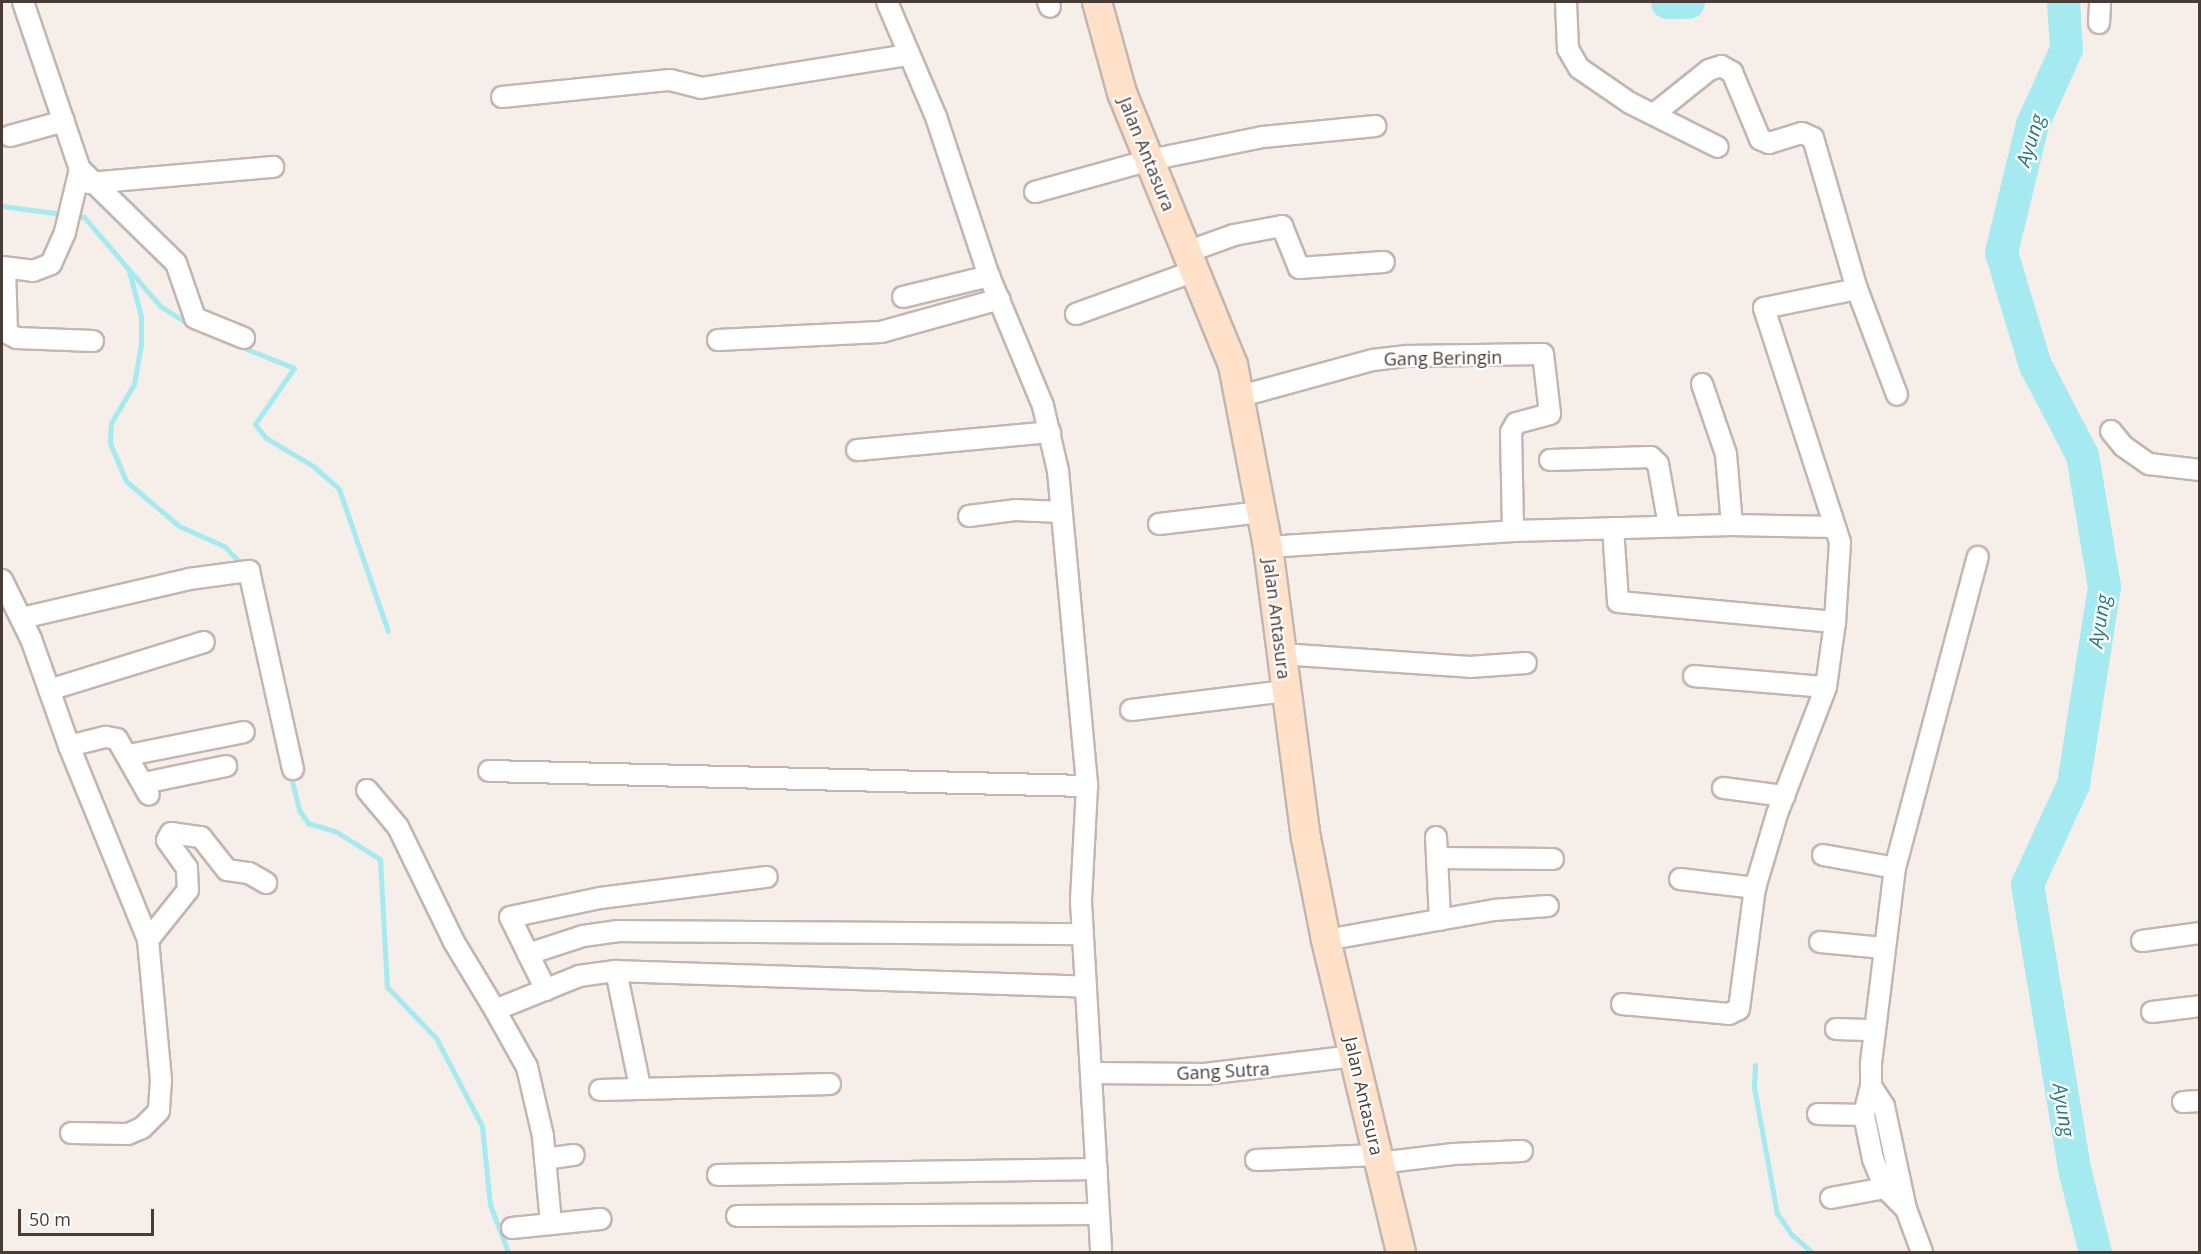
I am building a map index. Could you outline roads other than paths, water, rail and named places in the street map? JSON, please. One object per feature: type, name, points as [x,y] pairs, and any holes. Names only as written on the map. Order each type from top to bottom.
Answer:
[{"type":"main road","name":"Jalan Antasura","points":[[1097,2],[1122,93],[1233,365],[1268,547],[1306,838],[1326,940],[1401,1252]]},
{"type":"street","points":[[23,2],[64,121],[81,182],[65,232],[51,264],[33,271],[3,267],[8,333],[17,338],[93,341]]},
{"type":"street","points":[[887,2],[936,117],[989,276],[1000,299],[1050,432],[1061,512],[1087,786],[1082,863],[1083,934],[1101,1252]]},
{"type":"street","points":[[1566,2],[1568,49],[1574,62],[1621,97],[1718,147]]},
{"type":"street","points":[[2099,23],[2100,2]]},
{"type":"street","points":[[502,97],[670,80],[701,88],[908,55]]},
{"type":"street","points":[[1654,114],[1709,70],[1721,66],[1732,72],[1760,139],[1769,143],[1808,134],[1822,166],[1857,289],[1897,395]]},
{"type":"street","points":[[10,136],[64,121]]},
{"type":"street","points":[[1035,192],[1150,160],[1263,137],[1376,126]]},
{"type":"street","points":[[81,182],[273,166]]},
{"type":"street","points":[[81,182],[176,263],[195,318],[244,338]]},
{"type":"street","points":[[1076,314],[1191,262],[1234,235],[1282,226],[1299,268],[1384,262]]},
{"type":"street","points":[[903,297],[989,276]]},
{"type":"street","points":[[1622,1004],[1736,1012],[1743,987],[1755,888],[1784,796],[1826,687],[1835,622],[1840,542],[1764,309],[1857,289]]},
{"type":"street","points":[[718,340],[881,332],[1000,299]]},
{"type":"street","name":"Gang Beringin","points":[[1240,396],[1373,360],[1407,356],[1543,354],[1550,414],[1516,423],[1511,432],[1513,531]]},
{"type":"street","points":[[1702,384],[1725,454],[1732,525]]},
{"type":"street","points":[[2111,431],[2122,446],[2149,464],[2199,470]]},
{"type":"street","points":[[857,450],[1050,432]]},
{"type":"street","points":[[1550,460],[1651,456],[1658,464],[1669,526]]},
{"type":"street","points":[[969,516],[1015,510],[1061,512]]},
{"type":"street","points":[[1160,524],[1261,512]]},
{"type":"street","points":[[1268,547],[1513,531],[1732,525],[1834,527]]},
{"type":"street","points":[[1612,528],[1618,602],[1835,622]]},
{"type":"street","points":[[1906,1209],[1885,1188],[1873,1159],[1864,1114],[1871,1086],[1874,1030],[1895,868],[1978,557]]},
{"type":"street","points":[[22,618],[189,579],[249,571],[293,769]]},
{"type":"street","points":[[2,580],[22,618],[69,746],[148,940],[161,1080],[159,1111],[142,1128],[128,1134],[71,1133]]},
{"type":"street","points":[[49,690],[204,642]]},
{"type":"street","points":[[1281,654],[1470,667],[1526,663]]},
{"type":"street","points":[[1694,676],[1826,687]]},
{"type":"street","points":[[1131,710],[1286,691]]},
{"type":"street","points":[[129,755],[244,732]]},
{"type":"street","points":[[69,746],[112,736],[129,755],[146,789],[226,766]]},
{"type":"street","points":[[489,771],[1087,786]]},
{"type":"street","points":[[1723,788],[1784,796]]},
{"type":"street","points":[[368,790],[398,827],[454,942],[527,1067],[545,1159],[551,1223]]},
{"type":"street","points":[[148,940],[188,890],[187,868],[166,840],[171,833],[201,837],[227,870],[249,873],[266,883]]},
{"type":"street","points":[[1436,837],[1440,920]]},
{"type":"street","points":[[1823,855],[1895,868]]},
{"type":"street","points":[[1437,858],[1553,859]]},
{"type":"street","points":[[546,990],[510,917],[600,898],[767,877]]},
{"type":"street","points":[[1680,879],[1755,888]]},
{"type":"street","points":[[1326,940],[1440,920],[1548,906]]},
{"type":"street","points":[[528,954],[555,943],[617,930],[1083,934]]},
{"type":"street","points":[[2142,941],[2199,933]]},
{"type":"street","points":[[1820,942],[1884,948]]},
{"type":"street","points":[[495,1010],[579,976],[616,971],[1086,987]]},
{"type":"street","points":[[616,971],[640,1087]]},
{"type":"street","points":[[2152,1012],[2199,1006]]},
{"type":"street","points":[[1836,1029],[1874,1030]]},
{"type":"street","name":"Gang Sutra","points":[[1091,1073],[1205,1074],[1354,1056]]},
{"type":"street","points":[[600,1090],[640,1087],[830,1084]]},
{"type":"street","points":[[1871,1086],[1884,1106],[1906,1209],[1922,1252]]},
{"type":"street","points":[[1818,1114],[1864,1114]]},
{"type":"street","points":[[1256,1160],[1378,1159],[1522,1151]]},
{"type":"street","points":[[545,1159],[574,1155]]},
{"type":"street","points":[[718,1175],[1097,1169]]},
{"type":"street","points":[[1831,1198],[1885,1188]]},
{"type":"street","points":[[736,1216],[1098,1214]]},
{"type":"street","points":[[512,1228],[601,1219]]},
{"type":"waterway","name":"Ayung","points":[[1667,2],[1688,2]]},
{"type":"waterway","name":"Ayung","points":[[2063,2],[2066,49],[2032,124],[2001,252],[2035,365],[2082,455],[2104,586],[2073,784],[2027,884],[2075,1173],[2095,1252]]},
{"type":"waterway","points":[[2,206],[84,217],[160,306],[195,328]]},
{"type":"waterway","points":[[129,271],[141,316],[141,344],[134,384],[111,423],[110,443],[126,481],[179,526],[224,546],[244,567]]},
{"type":"waterway","points":[[237,345],[294,368],[255,424],[266,438],[313,466],[339,489],[388,631]]},
{"type":"waterway","points":[[290,773],[299,810],[308,823],[335,831],[380,859],[387,987],[436,1038],[482,1126],[490,1205],[508,1252]]},
{"type":"waterway","points":[[1755,1065],[1754,1087],[1777,1213],[1791,1234],[1812,1252]]}]
